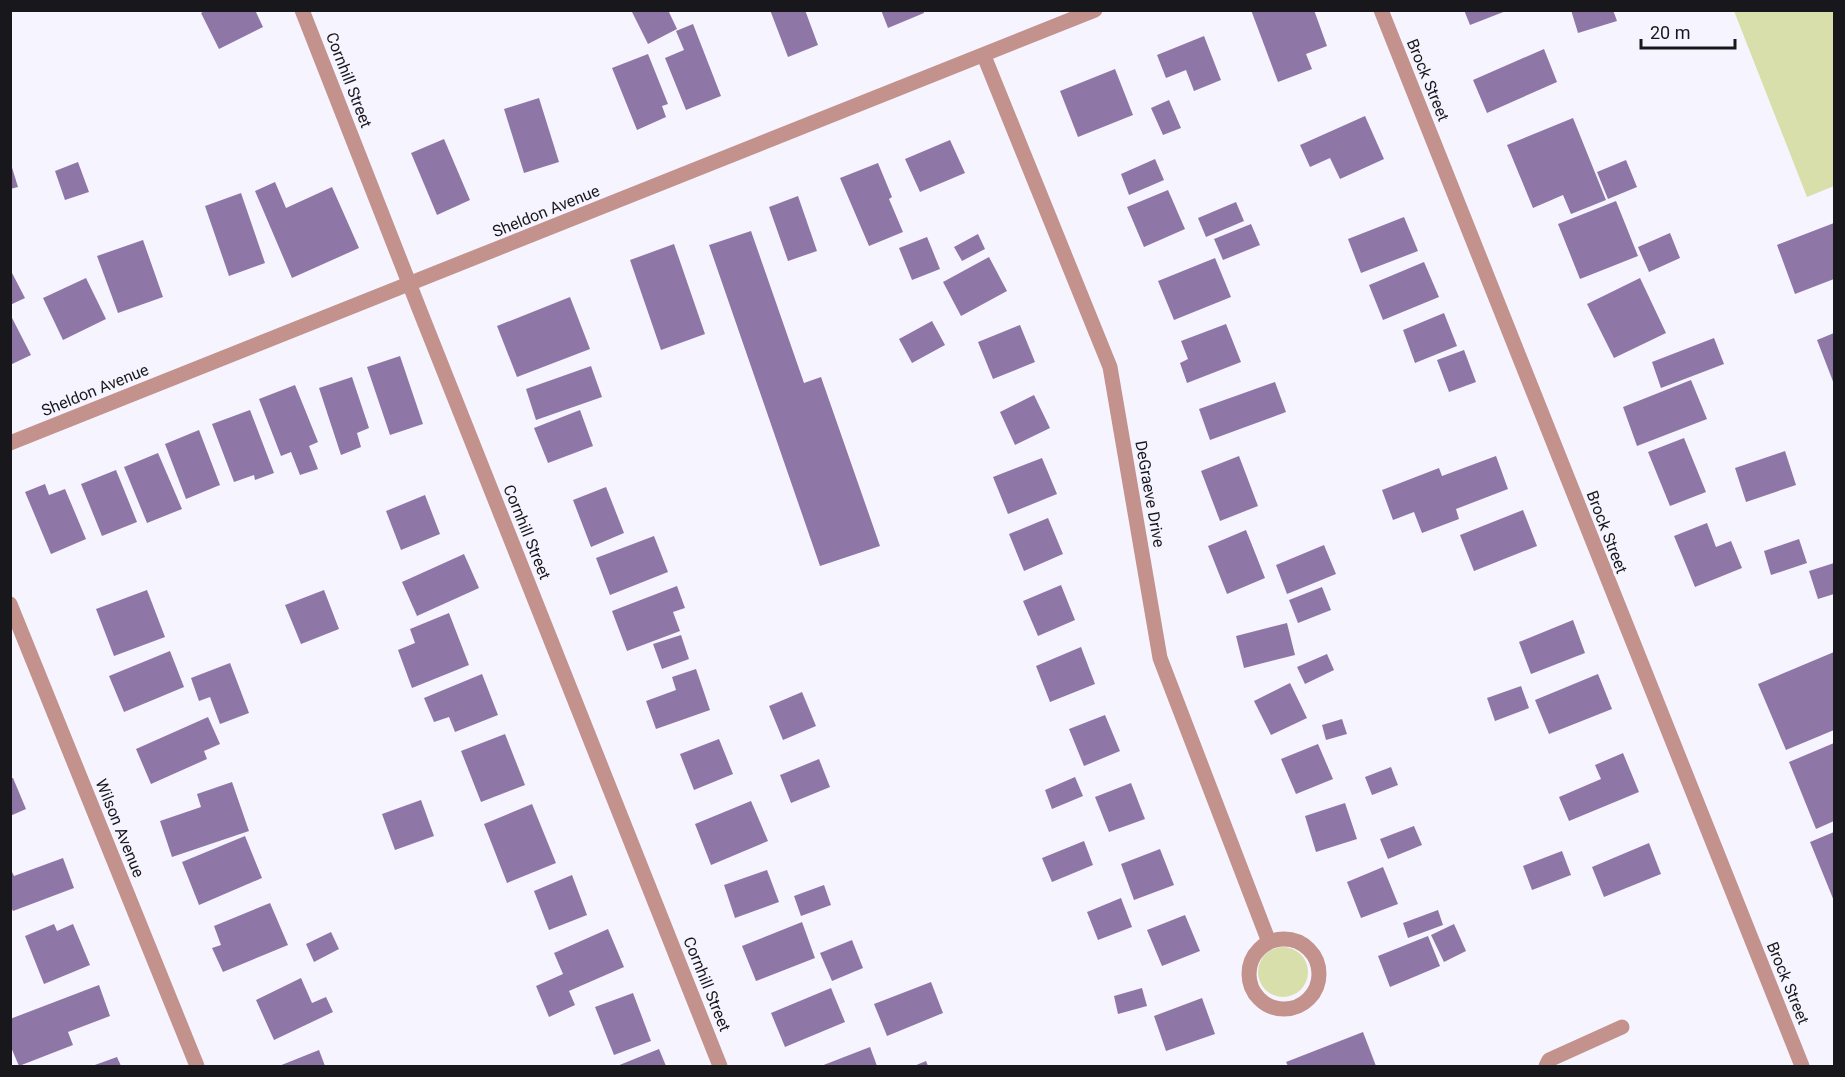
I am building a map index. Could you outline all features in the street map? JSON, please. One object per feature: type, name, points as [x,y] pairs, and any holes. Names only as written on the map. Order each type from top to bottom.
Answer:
[{"type":"street","name":"Cornhill Street","points":[[303,10],[409,285],[720,1066]]},
{"type":"street","name":"Sheldon Avenue","points":[[10,443],[1095,10]]},
{"type":"street","name":"Brock Street","points":[[1381,10],[1802,1066]]},
{"type":"street","name":"DeGraeve Drive","points":[[984,56],[1110,367],[1160,658],[1269,942]]},
{"type":"street","name":"Wilson Avenue","points":[[10,604],[197,1066]]},
{"type":"street","points":[[1291,939],[1302,943],[1317,960],[1318,982],[1314,993],[1297,1007],[1284,1010],[1273,1008],[1253,993],[1248,970],[1259,948],[1269,942],[1291,939]]},
{"type":"street","points":[[1546,1066],[1549,1060],[1622,1028]]},
{"type":"green space","points":[[1734,11],[1834,11],[1834,186],[1807,197]]},
{"type":"green space","points":[[1278,947],[1288,947],[1301,954],[1308,967],[1308,977],[1301,990],[1288,997],[1278,997],[1269,993],[1262,986],[1258,977],[1258,967],[1262,958],[1269,951]]},
{"type":"building","points":[[206,10],[255,10],[263,27],[219,49],[201,13]]},
{"type":"building","points":[[631,10],[668,10],[677,29],[648,44]]},
{"type":"building","points":[[770,10],[805,10],[818,45],[788,57]]},
{"type":"building","points":[[881,10],[923,10],[924,13],[888,28]]},
{"type":"building","points":[[1251,10],[1314,10],[1327,46],[1306,54],[1312,69],[1278,82]]},
{"type":"building","points":[[1464,10],[1506,10],[1506,11],[1470,25]]},
{"type":"building","points":[[1571,10],[1613,10],[1617,21],[1578,33]]},
{"type":"building","points":[[693,24],[721,96],[686,110],[665,58],[684,50],[676,31]]},
{"type":"building","points":[[1204,36],[1221,80],[1194,91],[1186,70],[1166,78],[1157,55]]},
{"type":"building","points":[[1544,49],[1557,82],[1487,113],[1473,80]]},
{"type":"building","points":[[648,54],[668,104],[662,106],[666,117],[637,130],[612,68]]},
{"type":"building","points":[[1115,69],[1133,115],[1078,137],[1060,91]]},
{"type":"building","points":[[539,98],[559,162],[524,173],[504,109]]},
{"type":"building","points":[[1169,100],[1181,128],[1163,135],[1151,108]]},
{"type":"building","points":[[1365,116],[1384,159],[1340,179],[1330,158],[1310,167],[1300,145]]},
{"type":"building","points":[[1573,118],[1606,200],[1571,214],[1563,195],[1533,208],[1507,145]]},
{"type":"building","points":[[444,139],[470,200],[437,215],[411,153]]},
{"type":"building","points":[[950,140],[965,173],[920,192],[905,159]]},
{"type":"building","points":[[1155,159],[1164,180],[1129,195],[1121,174]]},
{"type":"building","points":[[1626,160],[1637,187],[1608,199],[1597,172]]},
{"type":"building","points":[[10,161],[18,187],[10,189]]},
{"type":"building","points":[[78,162],[89,192],[65,200],[55,171]]},
{"type":"building","points":[[878,163],[892,197],[889,199],[903,232],[869,246],[840,178]]},
{"type":"building","points":[[275,182],[286,208],[332,187],[359,248],[292,278],[255,191]]},
{"type":"building","points":[[1168,190],[1185,229],[1144,247],[1127,207]]},
{"type":"building","points":[[241,193],[265,263],[229,276],[205,206]]},
{"type":"building","points":[[798,196],[817,251],[788,261],[769,207]]},
{"type":"building","points":[[1616,201],[1638,256],[1580,279],[1558,224]]},
{"type":"building","points":[[1236,202],[1244,221],[1206,237],[1198,218]]},
{"type":"building","points":[[1404,217],[1418,251],[1361,273],[1348,239]]},
{"type":"building","points":[[1834,223],[1834,279],[1795,294],[1777,245]]},
{"type":"building","points":[[1251,224],[1260,245],[1223,260],[1214,239]]},
{"type":"building","points":[[751,231],[804,383],[821,377],[880,546],[820,566],[709,245]]},
{"type":"building","points":[[1670,233],[1680,258],[1649,272],[1638,247]]},
{"type":"building","points":[[978,234],[985,249],[962,261],[954,247]]},
{"type":"building","points":[[927,237],[940,269],[912,280],[899,248]]},
{"type":"building","points":[[143,240],[163,297],[118,313],[97,256]]},
{"type":"building","points":[[674,244],[705,334],[661,350],[630,260]]},
{"type":"building","points":[[989,257],[1007,291],[961,316],[943,282]]},
{"type":"building","points":[[1215,258],[1231,297],[1174,320],[1158,281]]},
{"type":"building","points":[[1424,262],[1439,297],[1383,320],[1369,285]]},
{"type":"building","points":[[10,269],[25,298],[10,305]]},
{"type":"building","points":[[86,278],[106,319],[63,340],[43,298]]},
{"type":"building","points":[[1640,278],[1666,333],[1614,358],[1587,304]]},
{"type":"building","points":[[570,297],[590,349],[517,377],[497,326]]},
{"type":"building","points":[[1444,313],[1457,346],[1415,363],[1403,330]]},
{"type":"building","points":[[10,314],[31,355],[10,365]]},
{"type":"building","points":[[932,321],[945,345],[912,363],[899,339]]},
{"type":"building","points":[[1226,324],[1241,362],[1187,383],[1180,363],[1188,359],[1181,341]]},
{"type":"building","points":[[1020,325],[1035,362],[993,379],[978,342]]},
{"type":"building","points":[[1834,333],[1834,384],[1817,340]]},
{"type":"building","points":[[1714,338],[1724,364],[1661,388],[1652,362]]},
{"type":"building","points":[[1464,350],[1476,382],[1449,392],[1437,360]]},
{"type":"building","points":[[400,356],[423,424],[390,435],[367,367]]},
{"type":"building","points":[[591,366],[602,397],[536,420],[526,389]]},
{"type":"building","points":[[352,377],[369,428],[357,433],[361,447],[341,455],[319,388]]},
{"type":"building","points":[[1691,380],[1707,419],[1637,446],[1623,407]]},
{"type":"building","points":[[1275,382],[1286,412],[1210,440],[1199,409]]},
{"type":"building","points":[[295,385],[318,442],[309,446],[318,469],[300,475],[291,452],[281,456],[259,399]]},
{"type":"building","points":[[1034,395],[1050,428],[1015,445],[1000,412]]},
{"type":"building","points":[[250,410],[274,473],[255,480],[254,475],[234,482],[212,424]]},
{"type":"building","points":[[580,410],[593,446],[548,463],[534,428]]},
{"type":"building","points":[[199,430],[220,485],[186,499],[165,444]]},
{"type":"building","points":[[1684,438],[1706,492],[1670,506],[1648,452]]},
{"type":"building","points":[[1785,451],[1796,485],[1746,502],[1735,468]]},
{"type":"building","points":[[158,453],[182,509],[147,523],[124,467]]},
{"type":"building","points":[[1239,456],[1258,506],[1220,521],[1201,471]]},
{"type":"building","points":[[1496,456],[1508,489],[1456,509],[1459,519],[1422,533],[1414,512],[1393,520],[1382,490],[1439,468],[1442,476]]},
{"type":"building","points":[[1042,458],[1057,494],[1008,514],[993,477]]},
{"type":"building","points":[[116,470],[137,522],[102,536],[81,484]]},
{"type":"building","points":[[45,484],[49,495],[65,489],[86,539],[51,554],[25,492]]},
{"type":"building","points":[[606,487],[624,533],[591,547],[573,500]]},
{"type":"building","points":[[425,495],[440,534],[401,550],[386,511]]},
{"type":"building","points":[[1523,510],[1537,546],[1474,571],[1460,535]]},
{"type":"building","points":[[1048,518],[1063,554],[1024,571],[1009,534]]},
{"type":"building","points":[[1707,523],[1716,547],[1731,541],[1742,568],[1695,587],[1674,536]]},
{"type":"building","points":[[1246,530],[1265,578],[1227,594],[1208,546]]},
{"type":"building","points":[[654,536],[668,572],[610,595],[596,558]]},
{"type":"building","points":[[1799,539],[1807,563],[1771,575],[1764,551]]},
{"type":"building","points":[[1324,545],[1336,574],[1287,594],[1276,565]]},
{"type":"building","points":[[464,554],[479,588],[417,616],[402,582]]},
{"type":"building","points":[[1834,563],[1834,594],[1818,599],[1809,571]]},
{"type":"building","points":[[1061,585],[1075,620],[1038,636],[1023,601]]},
{"type":"building","points":[[677,586],[685,608],[673,612],[680,631],[627,651],[612,611]]},
{"type":"building","points":[[1322,587],[1331,610],[1298,623],[1289,600]]},
{"type":"building","points":[[147,590],[165,637],[114,656],[96,609]]},
{"type":"building","points":[[324,590],[339,629],[301,644],[285,605]]},
{"type":"building","points":[[449,613],[469,665],[412,688],[398,650],[415,643],[410,629]]},
{"type":"building","points":[[1573,620],[1585,653],[1531,674],[1519,642]]},
{"type":"building","points":[[1287,623],[1295,655],[1244,668],[1236,636]]},
{"type":"building","points":[[681,635],[689,659],[662,669],[653,644]]},
{"type":"building","points":[[1081,647],[1095,684],[1050,702],[1036,666]]},
{"type":"building","points":[[170,651],[184,687],[124,712],[109,676]]},
{"type":"building","points":[[1834,652],[1834,730],[1786,750],[1758,684]]},
{"type":"building","points":[[1327,654],[1334,670],[1305,684],[1297,667]]},
{"type":"building","points":[[230,663],[249,713],[220,724],[210,697],[199,701],[191,678]]},
{"type":"building","points":[[696,669],[710,710],[656,729],[646,701],[676,690],[672,677]]},
{"type":"building","points":[[482,674],[498,715],[455,732],[449,717],[434,722],[424,698]]},
{"type":"building","points":[[1598,674],[1612,709],[1549,734],[1535,700]]},
{"type":"building","points":[[1290,683],[1307,718],[1271,735],[1254,701]]},
{"type":"building","points":[[1521,686],[1529,708],[1495,721],[1487,698]]},
{"type":"building","points":[[802,692],[816,726],[783,740],[769,706]]},
{"type":"building","points":[[1105,715],[1120,751],[1084,766],[1069,729]]},
{"type":"building","points":[[208,717],[220,744],[204,751],[207,759],[151,784],[136,749]]},
{"type":"building","points":[[1342,719],[1347,734],[1326,740],[1322,725]]},
{"type":"building","points":[[505,734],[525,785],[481,802],[461,751]]},
{"type":"building","points":[[719,739],[733,774],[694,790],[680,754]]},
{"type":"building","points":[[1834,743],[1834,821],[1816,829],[1789,762]]},
{"type":"building","points":[[1318,744],[1333,779],[1296,794],[1281,759]]},
{"type":"building","points":[[1623,753],[1639,792],[1569,821],[1559,797],[1601,779],[1595,765]]},
{"type":"building","points":[[819,759],[830,787],[791,803],[780,775]]},
{"type":"building","points":[[1391,767],[1398,785],[1372,795],[1365,777]]},
{"type":"building","points":[[1075,777],[1083,796],[1052,809],[1045,790]]},
{"type":"building","points":[[10,778],[13,778],[26,809],[10,816]]},
{"type":"building","points":[[232,782],[249,831],[172,857],[160,821],[201,807],[197,794]]},
{"type":"building","points":[[1131,783],[1145,819],[1109,832],[1095,797]]},
{"type":"building","points":[[421,800],[434,836],[395,850],[382,814]]},
{"type":"building","points":[[751,801],[768,841],[711,865],[695,824]]},
{"type":"building","points":[[1345,803],[1357,839],[1316,852],[1305,816]]},
{"type":"building","points":[[532,804],[556,863],[507,883],[484,824]]},
{"type":"building","points":[[1414,826],[1422,845],[1388,859],[1380,839]]},
{"type":"building","points":[[1834,832],[1834,901],[1810,842]]},
{"type":"building","points":[[245,836],[262,878],[199,905],[182,862]]},
{"type":"building","points":[[1084,841],[1093,865],[1052,882],[1042,858]]},
{"type":"building","points":[[1649,843],[1661,874],[1604,897],[1592,867]]},
{"type":"building","points":[[1160,849],[1174,885],[1134,900],[1121,864]]},
{"type":"building","points":[[1562,851],[1571,875],[1532,890],[1523,866]]},
{"type":"building","points":[[63,858],[74,888],[13,911],[10,905],[10,868],[14,876]]},
{"type":"building","points":[[1383,867],[1398,904],[1361,918],[1347,882]]},
{"type":"building","points":[[767,870],[779,902],[735,918],[724,885]]},
{"type":"building","points":[[572,875],[587,915],[549,930],[534,891]]},
{"type":"building","points":[[824,885],[831,905],[801,916],[794,896]]},
{"type":"building","points":[[1121,898],[1132,927],[1098,940],[1087,912]]},
{"type":"building","points":[[270,903],[288,945],[223,972],[212,948],[221,945],[214,926]]},
{"type":"building","points":[[1438,910],[1443,925],[1408,938],[1403,923]]},
{"type":"building","points":[[1185,915],[1200,951],[1162,966],[1147,930]]},
{"type":"building","points":[[802,922],[815,958],[756,981],[742,946]]},
{"type":"building","points":[[54,924],[57,931],[73,924],[90,965],[44,984],[25,936]]},
{"type":"building","points":[[1454,924],[1466,951],[1444,962],[1431,935]]},
{"type":"building","points":[[608,929],[624,967],[569,991],[575,1005],[549,1017],[536,986],[563,974],[554,953]]},
{"type":"building","points":[[331,932],[339,949],[314,962],[306,944]]},
{"type":"building","points":[[1428,936],[1440,966],[1390,987],[1378,956]]},
{"type":"building","points":[[852,940],[863,968],[832,981],[820,953]]},
{"type":"building","points":[[301,978],[312,1003],[326,997],[333,1012],[274,1040],[256,1000]]},
{"type":"building","points":[[931,982],[943,1013],[887,1036],[874,1004]]},
{"type":"building","points":[[99,985],[110,1016],[68,1032],[73,1045],[19,1066],[10,1045],[10,1019]]},
{"type":"building","points":[[831,988],[845,1022],[785,1047],[771,1013]]},
{"type":"building","points":[[1142,988],[1147,1006],[1118,1014],[1114,996]]},
{"type":"building","points":[[633,993],[651,1041],[614,1055],[595,1007]]},
{"type":"building","points":[[1202,998],[1215,1034],[1166,1051],[1154,1016]]},
{"type":"building","points":[[1363,1032],[1376,1066],[1288,1066],[1286,1062]]},
{"type":"building","points":[[870,1047],[877,1066],[821,1066]]},
{"type":"building","points":[[659,1049],[666,1066],[617,1066]]},
{"type":"building","points":[[319,1050],[325,1066],[279,1066]]},
{"type":"building","points":[[117,1057],[121,1066],[92,1066]]},
{"type":"building","points":[[926,1061],[928,1066],[914,1066]]}]
